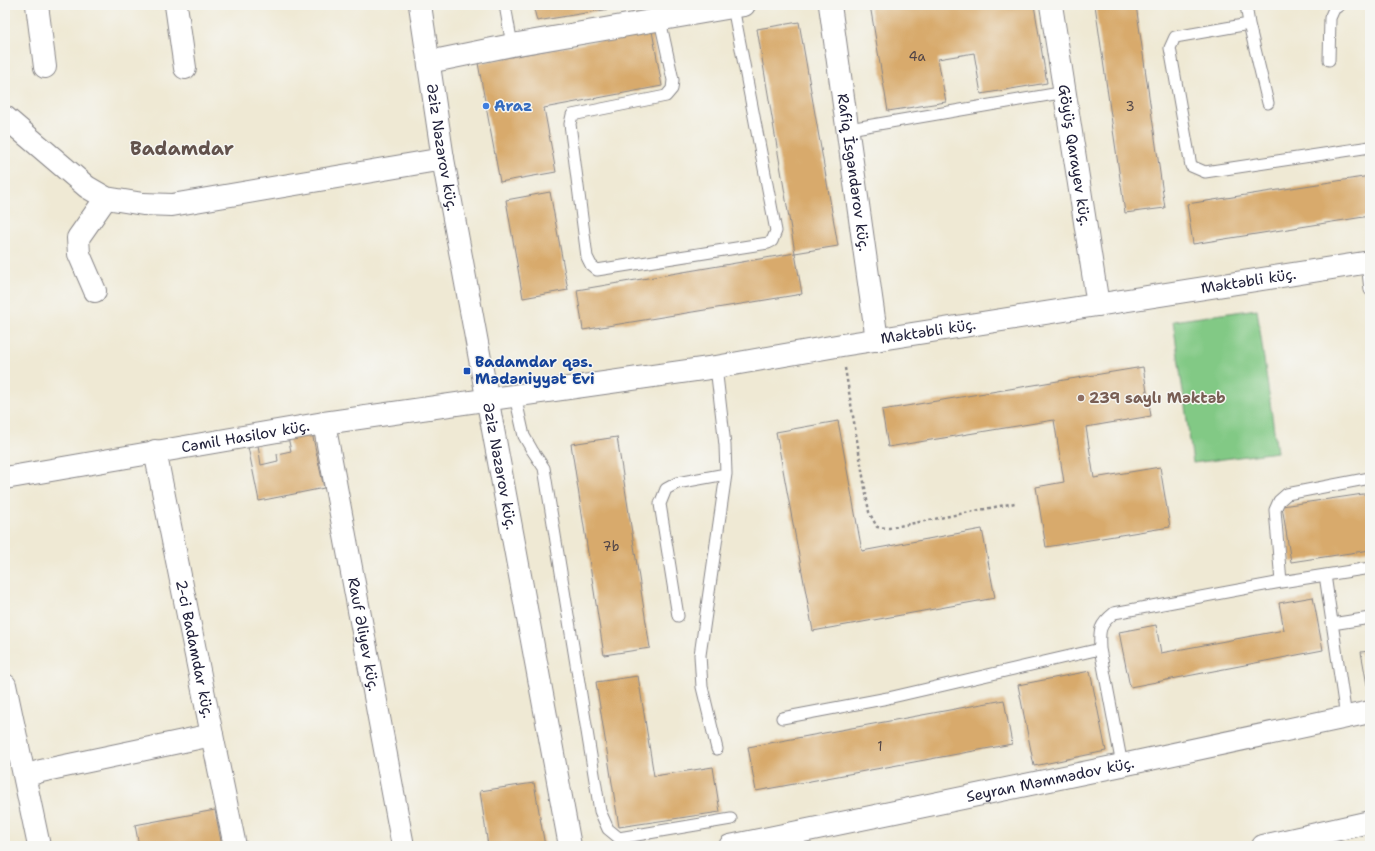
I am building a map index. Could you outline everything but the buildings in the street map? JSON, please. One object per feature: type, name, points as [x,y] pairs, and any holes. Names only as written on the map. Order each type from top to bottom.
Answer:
[{"type":"street","points":[[37,5],[45,67]]},
{"type":"street","points":[[176,5],[184,68]]},
{"type":"street","name":"Əziz Nəzərov küç.","points":[[420,5],[443,159],[570,846]]},
{"type":"street","name":"Rafiq İsgəndərov küç.","points":[[830,5],[849,129],[877,340]]},
{"type":"street","name":"Göyüş Qarayev küç.","points":[[1051,5],[1066,92],[1098,305]]},
{"type":"street","name":"Əziz Nəzərov küç.","points":[[429,62],[512,45],[739,6]]},
{"type":"street","points":[[5,117],[87,187],[106,198],[143,204],[172,205],[443,159]]},
{"type":"street","points":[[95,291],[79,254],[78,238],[106,198]]},
{"type":"street","name":"Məktəbli küç.","points":[[488,400],[716,367],[842,345],[1368,263]]},
{"type":"street","name":"Cəmil Hasilov küç.","points":[[5,478],[324,423],[488,400]]},
{"type":"street","name":"Rauf Əliyev küç.","points":[[324,423],[403,846]]},
{"type":"street","name":"2-ci Badamdar küç.","points":[[155,451],[235,846]]},
{"type":"street","points":[[5,685],[12,746],[25,776],[39,846]]},
{"type":"street","name":"Seyran Məmmədov küç.","points":[[730,846],[1370,712]]},
{"type":"street","points":[[25,776],[41,771],[212,735]]},
{"type":"street","points":[[1263,846],[1370,822]]},
{"type":"lane","points":[[505,5],[512,45]]},
{"type":"lane","points":[[1246,5],[1249,24],[1268,103]]},
{"type":"lane","points":[[1329,60],[1330,18],[1334,9],[1340,5]]},
{"type":"lane","points":[[660,20],[673,80],[672,89],[666,96],[572,115],[570,124],[586,257],[591,265],[597,270],[768,243],[772,241],[776,231],[739,6]]},
{"type":"lane","points":[[1249,24],[1175,37],[1170,48],[1191,166],[1205,172],[1370,147]]},
{"type":"lane","points":[[849,129],[1066,92]]},
{"type":"lane","points":[[1368,263],[1370,290]]},
{"type":"lane","points":[[716,367],[726,445],[726,474],[700,655],[702,687],[718,750]]},
{"type":"lane","points":[[515,396],[524,436],[544,468],[600,811],[608,829],[619,838],[731,820]]},
{"type":"lane","points":[[678,616],[660,504],[666,489],[677,483],[726,474]]},
{"type":"lane","points":[[1281,582],[1275,510],[1279,501],[1287,494],[1370,478]]},
{"type":"lane","points":[[1122,765],[1100,649],[1099,634],[1104,621],[1114,613],[1281,582],[1370,568]]},
{"type":"lane","points":[[1325,575],[1346,717]]},
{"type":"lane","points":[[1332,624],[1370,618]]},
{"type":"lane","points":[[782,718],[888,698],[1100,649]]},
{"type":"path","points":[[842,345],[869,512],[877,526],[889,528],[1015,503]]},
{"type":"green space","points":[[1257,309],[1277,452],[1193,463],[1173,321]]},
{"type":"place","name":"Araz","points":[[486,106]]},
{"type":"place","name":"Badamdar qəs. Mədəniyyət Evi","points":[[467,371]]},
{"type":"place","name":"239 saylı Məktəb","points":[[1081,398]]},
{"type":"district","name":"Badamdar","points":[[182,148]]}]
